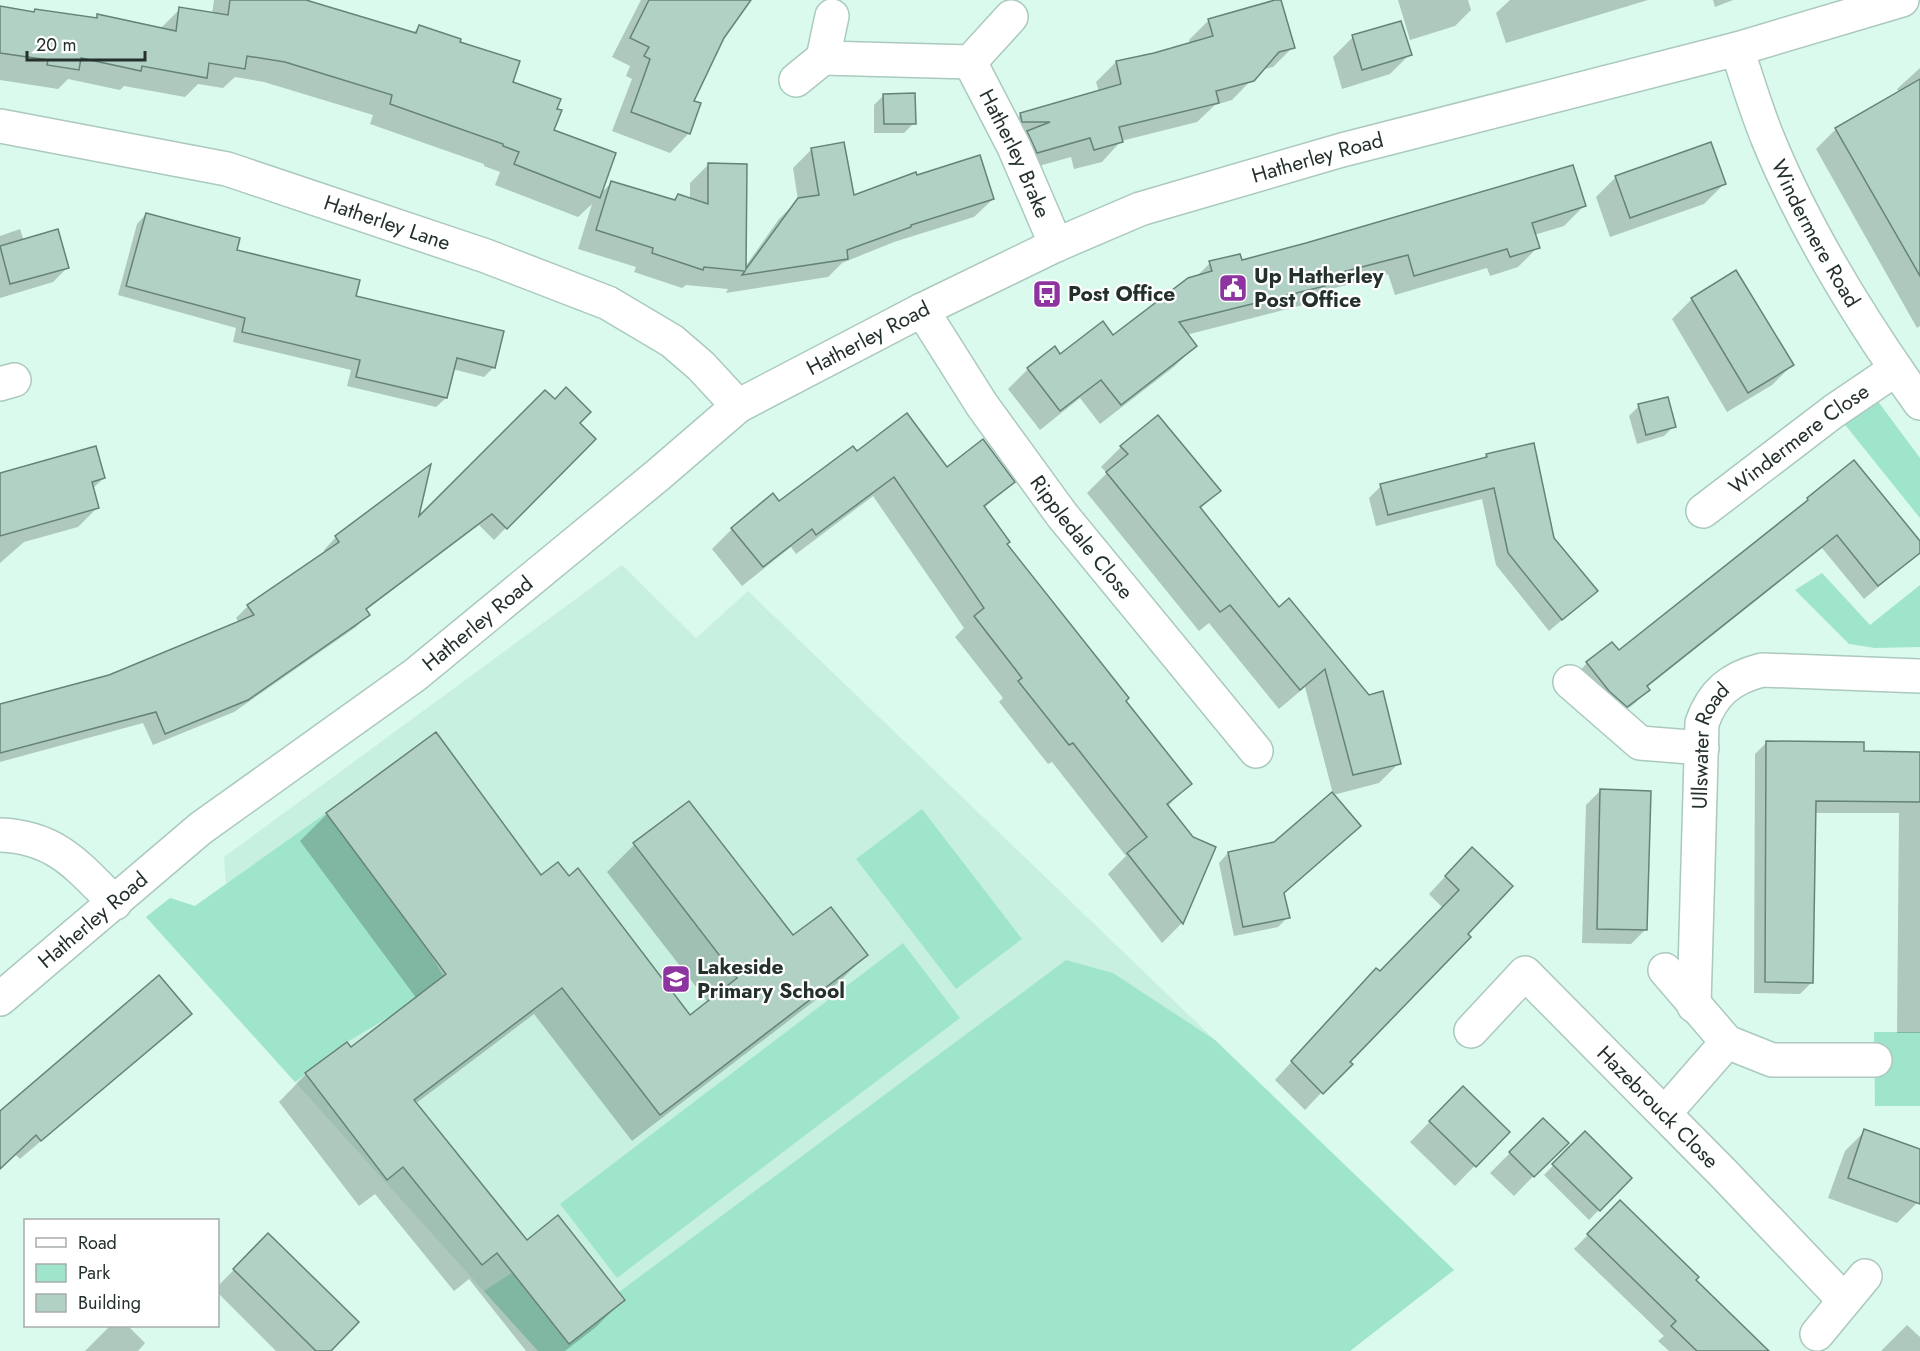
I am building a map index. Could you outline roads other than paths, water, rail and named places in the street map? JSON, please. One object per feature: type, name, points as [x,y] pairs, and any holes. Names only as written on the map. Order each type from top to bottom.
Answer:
[{"type":"street","name":"Hatherley Road","points":[[0,999],[201,828],[415,675],[658,476],[738,406],[922,310],[1056,245],[1140,209],[1342,150],[1737,49],[1902,0]]},
{"type":"street","points":[[796,80],[823,58],[832,16]]},
{"type":"street","name":"Hatherley Brake","points":[[823,58],[970,62],[1011,17]]},
{"type":"street","name":"Windermere Road","points":[[1737,49],[1768,140],[1807,218],[1849,295],[1920,403]]},
{"type":"street","name":"Hatherley Brake","points":[[970,62],[1014,147],[1056,245]]},
{"type":"street","name":"Hatherley Lane","points":[[0,126],[228,169],[486,256],[608,303],[672,341],[701,366],[738,406]]},
{"type":"street","name":"Rippledale Close","points":[[922,310],[982,405],[1062,515],[1256,751]]},
{"type":"street","name":"Windermere Close","points":[[1703,511],[1834,411],[1896,369]]},
{"type":"street","name":"Ullswater Road","points":[[1694,1006],[1702,723],[1707,708],[1726,684],[1743,675],[1762,670],[1920,676]]},
{"type":"street","points":[[1570,682],[1640,743],[1702,747]]},
{"type":"street","points":[[0,835],[18,836],[54,847],[68,857],[115,903]]},
{"type":"street","points":[[1665,970],[1727,1042],[1772,1060],[1875,1060]]},
{"type":"street","name":"Hazebrouck Close","points":[[1471,1031],[1525,973],[1665,1113],[1854,1288],[1817,1334]]},
{"type":"street","points":[[1665,1113],[1727,1042]]},
{"type":"place","name":"Up Hatherley Post Office","points":[[1233,288]]},
{"type":"place","name":"Post Office","points":[[1047,294]]},
{"type":"place","name":"Lakeside Primary School","points":[[676,979]]}]
